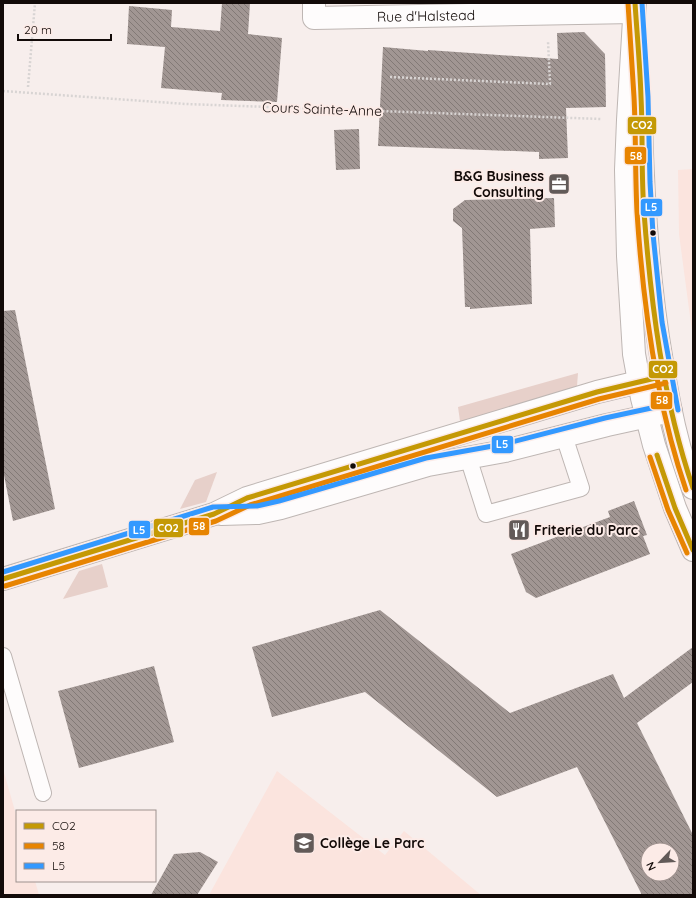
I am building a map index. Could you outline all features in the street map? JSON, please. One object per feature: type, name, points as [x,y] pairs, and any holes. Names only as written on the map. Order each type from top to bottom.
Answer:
[{"type":"street","name":"Rue d'Halstead","points":[[314,11],[547,14],[634,8]]},
{"type":"street","points":[[634,8],[626,170],[631,324],[638,382],[646,416],[672,502],[693,550]]},
{"type":"street","points":[[634,8],[641,97],[644,211],[655,323],[671,411],[682,456],[693,488]]},
{"type":"street","points":[[3,579],[214,514],[254,496],[597,392],[664,376]]},
{"type":"street","points":[[214,514],[258,513],[281,508],[428,465],[505,451],[607,425],[671,411]]},
{"type":"lane","points":[[468,457],[486,514],[581,488],[564,436]]},
{"type":"lane","points":[[3,656],[43,793]]},
{"type":"path","points":[[28,87],[35,3]]},
{"type":"path","points":[[390,77],[550,84],[547,14]]},
{"type":"path","name":"Cours Sainte-Anne","points":[[3,91],[186,104],[628,120]]},
{"type":"shaded area","points":[[693,169],[693,339],[679,234],[678,170]]},
{"type":"shaded area","points":[[578,373],[577,386],[553,397],[461,428],[458,407]]},
{"type":"shaded area","points":[[217,472],[206,502],[180,509],[195,480]]},
{"type":"shaded area","points":[[102,564],[108,587],[63,599],[79,571]]},
{"type":"shaded area","points":[[3,769],[16,814],[16,882],[35,882],[39,895],[3,895]]},
{"type":"shaded area","name":"Collège Le Parc","points":[[277,771],[385,855],[404,831],[481,895],[209,895]]},
{"type":"building","points":[[222,3],[250,3],[248,34],[282,38],[277,102],[221,100],[222,93],[161,88],[165,47],[127,44],[129,6],[172,10],[171,27],[220,31]]},
{"type":"building","points":[[584,32],[605,54],[606,107],[566,108],[568,158],[539,159],[539,152],[378,146],[383,47],[558,59],[557,33]]},
{"type":"building","points":[[359,129],[360,169],[336,170],[334,130]]},
{"type":"building","points":[[554,198],[555,227],[530,229],[532,304],[470,309],[470,307],[465,307],[462,228],[453,221],[453,209],[465,200]]},
{"type":"building","points":[[15,310],[55,509],[13,521],[3,470],[3,311]]},
{"type":"building","points":[[634,501],[647,535],[643,536],[650,554],[536,598],[526,592],[511,554],[610,517],[608,511]]},
{"type":"building","points":[[380,610],[510,713],[613,674],[624,698],[693,647],[693,682],[637,723],[693,835],[693,895],[642,895],[577,767],[497,797],[365,692],[272,717],[252,647]]},
{"type":"building","points":[[154,666],[174,742],[79,768],[58,691]]},
{"type":"building","points":[[200,852],[218,862],[197,895],[151,895],[174,854]]},
{"type":"transit line","name":"58","points":[[628,3],[635,111],[637,212],[647,317],[659,388],[667,423],[686,490]]},
{"type":"transit line","name":"CO2","points":[[635,3],[641,85],[643,197],[650,282],[666,387],[693,488]]},
{"type":"transit line","name":"L5","points":[[642,3],[648,97],[653,234],[662,322],[678,410]]},
{"type":"transit line","name":"CO2","points":[[3,579],[214,514],[247,498],[597,392],[664,376]]},
{"type":"transit line","name":"58","points":[[5,586],[216,521],[250,505],[599,399],[666,383]]},
{"type":"transit line","name":"L5","points":[[3,572],[213,507],[257,506],[279,501],[426,458],[504,444],[605,418],[670,404]]},
{"type":"transit line","name":"CO2","points":[[657,455],[675,508],[693,550]]},
{"type":"transit line","name":"58","points":[[650,457],[668,510],[687,553]]},
{"type":"place","name":"B&G Business Consulting","points":[[559,184]]},
{"type":"place","name":"Friterie du Parc","points":[[519,530]]},
{"type":"place","name":"Collège Le Parc","points":[[304,843]]}]
